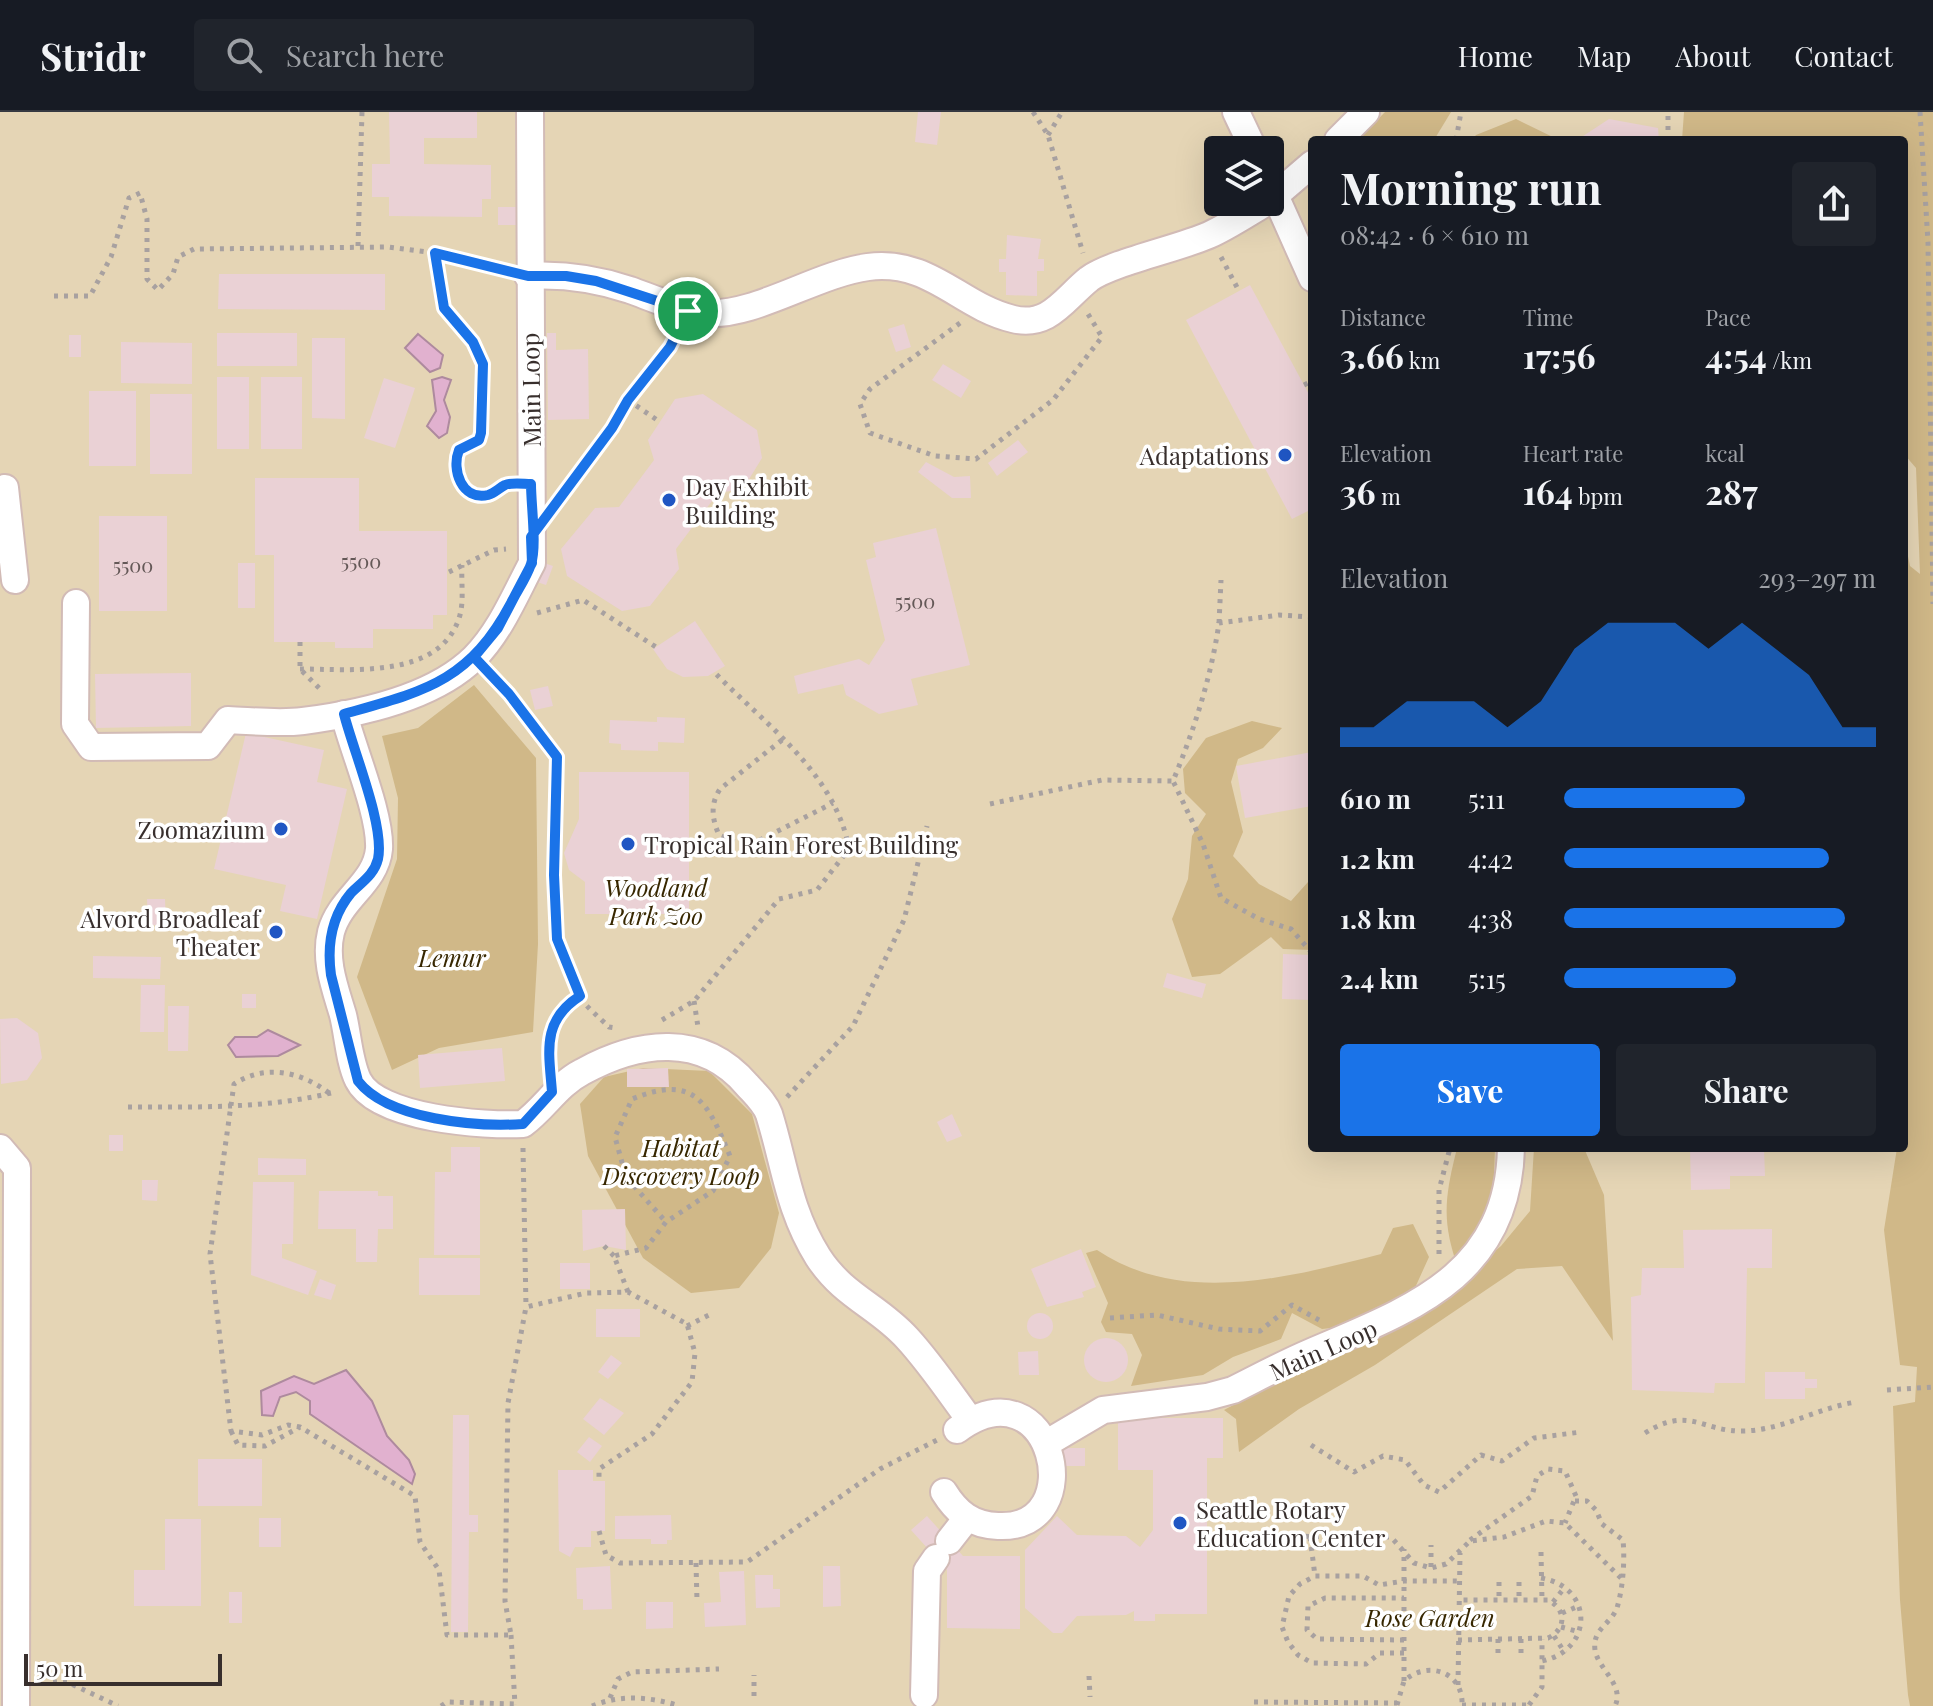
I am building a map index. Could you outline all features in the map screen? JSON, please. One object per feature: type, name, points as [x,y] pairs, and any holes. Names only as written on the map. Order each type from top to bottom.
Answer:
[{"type":"street","name":"Main Loop","points":[[76,603],[75,724],[91,747],[208,746],[228,720],[300,722],[344,714],[430,687],[474,657],[498,628],[532,563],[528,276],[530,112]]},
{"type":"street","points":[[1236,112],[1247,136]]},
{"type":"street","points":[[1342,136],[1366,112]]},
{"type":"street","points":[[1284,186],[1308,167]]},
{"type":"street","points":[[528,276],[566,276],[596,281],[688,311],[724,313],[810,281],[871,266],[917,270],[979,307],[1011,319],[1037,320],[1052,314],[1083,286],[1210,234],[1239,216]]},
{"type":"street","points":[[1281,216],[1308,270]]},
{"type":"street","points":[[8,486],[15,580]]},
{"type":"street","points":[[344,714],[379,845],[374,868],[341,907],[329,942],[331,975],[355,1072],[363,1087],[387,1104],[408,1112],[495,1125],[523,1124],[552,1092],[581,1072],[616,1057],[639,1050],[682,1048],[702,1050],[725,1062],[764,1104],[795,1215],[819,1258],[839,1285],[907,1338],[964,1425],[987,1414],[1021,1419],[1047,1443],[1053,1460],[1053,1479],[1048,1496],[1036,1511],[1021,1522],[1003,1527],[984,1525],[967,1518],[944,1492]]},
{"type":"street","points":[[0,1148],[17,1168],[16,1706]]},
{"type":"street","name":"Main Loop","points":[[1047,1443],[1090,1414],[1233,1390],[1409,1310],[1441,1286],[1475,1253],[1497,1221],[1508,1187],[1511,1152]]},
{"type":"street","points":[[924,1695],[927,1571],[967,1518]]},
{"type":"path","points":[[358,246],[362,112]]},
{"type":"path","points":[[979,307],[922,354],[870,389],[860,404],[870,433],[935,456],[976,459],[1053,400],[1102,337],[1083,286],[1048,135],[1033,112]]},
{"type":"path","points":[[1048,135],[1062,112]]},
{"type":"path","points":[[1457,136],[1461,112]]},
{"type":"path","points":[[1668,112],[1668,136]]},
{"type":"path","points":[[1920,112],[1928,242],[1933,604]]},
{"type":"path","points":[[54,296],[90,296],[111,257],[129,198],[140,193],[147,219],[147,279],[158,290],[173,274],[178,257],[194,249],[358,246],[435,253],[528,276]]},
{"type":"path","points":[[1210,234],[1239,291]]},
{"type":"path","points":[[435,253],[444,308],[473,342],[483,364],[481,433],[479,440],[459,450],[460,484],[480,496],[493,493],[506,484],[531,484]]},
{"type":"path","points":[[556,502],[612,428],[628,400],[670,347],[688,311]]},
{"type":"path","points":[[1304,385],[1308,383]]},
{"type":"path","points":[[628,400],[660,422]]},
{"type":"path","points":[[449,572],[494,550],[508,549]]},
{"type":"path","points":[[300,669],[381,669],[427,654],[441,643],[459,618],[462,565]]},
{"type":"path","points":[[1221,580],[1214,658],[1198,717],[1173,781],[1203,844],[1221,898],[1259,919],[1291,929],[1308,948]]},
{"type":"path","points":[[498,628],[543,610],[583,600],[656,647]]},
{"type":"path","points":[[1219,623],[1279,615],[1308,617]]},
{"type":"path","points":[[300,642],[300,669],[344,714]]},
{"type":"path","points":[[474,657],[509,694],[557,757],[554,875],[557,939],[580,996],[609,1027],[620,1029]]},
{"type":"path","points":[[655,1025],[694,1001],[779,899],[817,890],[849,849],[844,819],[811,768],[714,672]]},
{"type":"path","points":[[782,740],[720,789],[714,798],[713,820],[719,835],[737,843],[754,843],[833,803]]},
{"type":"path","points":[[990,804],[1102,780],[1173,781]]},
{"type":"path","points":[[769,1116],[853,1026],[904,920],[927,826]]},
{"type":"path","points":[[552,1092],[548,1041],[562,1007],[580,996]]},
{"type":"path","points":[[300,1427],[265,1446],[238,1445],[231,1431],[210,1254],[234,1084],[252,1072],[310,1079],[329,1093]]},
{"type":"path","points":[[128,1107],[232,1107],[303,1100],[363,1087]]},
{"type":"path","points":[[614,1256],[646,1248],[666,1222],[713,1191],[730,1156],[711,1110],[687,1091],[651,1089],[632,1099],[615,1137],[626,1177],[666,1222]]},
{"type":"path","points":[[445,1705],[515,1705],[511,1635],[505,1601],[508,1403],[526,1307],[523,1124]]},
{"type":"path","points":[[1441,1286],[1439,1190],[1449,1152]]},
{"type":"path","points":[[604,1246],[614,1256],[628,1292]]},
{"type":"path","points":[[526,1307],[586,1293],[628,1292],[687,1326],[695,1353],[692,1382],[652,1434],[599,1469],[599,1481]]},
{"type":"path","points":[[1110,1318],[1157,1315],[1219,1329],[1260,1331],[1292,1305],[1317,1319],[1362,1332]]},
{"type":"path","points":[[687,1326],[713,1313]]},
{"type":"path","points":[[1887,1390],[1933,1387],[1933,1378]]},
{"type":"path","points":[[1645,1433],[1676,1418],[1747,1431],[1780,1425],[1837,1404],[1857,1402]]},
{"type":"path","points":[[231,1431],[262,1435],[288,1425],[300,1427],[415,1496],[420,1542],[439,1570],[447,1635],[511,1635]]},
{"type":"path","points":[[599,1531],[603,1550],[614,1561],[747,1562],[880,1469],[964,1425]]},
{"type":"path","points":[[1311,1445],[1354,1472],[1383,1456],[1405,1460],[1424,1485],[1439,1492],[1481,1455],[1502,1461],[1534,1438],[1581,1432]]},
{"type":"path","points":[[1255,1536],[1391,1537],[1404,1548],[1414,1563],[1431,1568],[1446,1564],[1470,1541],[1532,1496],[1537,1476],[1548,1469],[1565,1471],[1575,1501],[1565,1523]]},
{"type":"path","points":[[1575,1501],[1587,1501],[1596,1510],[1602,1524],[1623,1540],[1616,1610],[1597,1632],[1594,1648],[1615,1685],[1618,1700],[1615,1706]]},
{"type":"path","points":[[1470,1541],[1504,1537],[1546,1521],[1565,1523],[1621,1578]]},
{"type":"path","points":[[1310,1537],[1315,1576]]},
{"type":"path","points":[[1431,1545],[1431,1568]]},
{"type":"path","points":[[1254,1702],[1397,1704],[1404,1681],[1404,1548]]},
{"type":"path","points":[[1460,1552],[1458,1685],[1462,1705],[1530,1705],[1542,1687],[1542,1639]]},
{"type":"path","points":[[1541,1552],[1542,1600]]},
{"type":"path","points":[[696,1563],[697,1601]]},
{"type":"path","points":[[1404,1653],[1380,1653],[1366,1664],[1312,1663],[1298,1655],[1285,1635],[1283,1611],[1289,1596],[1300,1584],[1315,1576],[1363,1576],[1379,1585],[1404,1581],[1459,1581]]},
{"type":"path","points":[[1541,1578],[1565,1587],[1579,1606],[1580,1632],[1565,1653],[1542,1661]]},
{"type":"path","points":[[1499,1582],[1499,1600]]},
{"type":"path","points":[[1519,1582],[1519,1600]]},
{"type":"path","points":[[1553,1602],[1565,1587]]},
{"type":"path","points":[[1404,1598],[1325,1598],[1308,1606],[1307,1630],[1317,1639],[1404,1640]]},
{"type":"path","points":[[1458,1640],[1542,1639],[1554,1636],[1561,1627],[1562,1613],[1553,1602],[1542,1600],[1459,1600]]},
{"type":"path","points":[[1562,1613],[1579,1606]]},
{"type":"path","points":[[1561,1627],[1580,1632]]},
{"type":"path","points":[[1554,1636],[1565,1653]]},
{"type":"path","points":[[1498,1639],[1498,1656]]},
{"type":"path","points":[[1521,1639],[1521,1656]]},
{"type":"path","points":[[610,1698],[618,1679],[632,1672],[719,1669]]},
{"type":"path","points":[[1404,1681],[1411,1674],[1432,1669],[1442,1671],[1458,1685]]},
{"type":"path","points":[[754,1675],[754,1696]]},
{"type":"path","points":[[1089,1676],[1090,1697]]},
{"type":"path","points":[[53,1682],[67,1682],[118,1706]]},
{"type":"path","points":[[592,1706],[610,1698],[656,1698],[680,1706]]},
{"type":"green space","name":"Woodland Park Zoo","points":[[0,112],[1904,112],[1905,136],[1308,136],[1308,1152],[1908,1152],[1908,210],[1926,653],[1933,1706],[0,1706]]},
{"type":"green space","points":[[1385,112],[1451,112],[1436,136],[1362,136]]},
{"type":"green space","points":[[1684,112],[1933,112],[1933,1706],[1910,1706],[1908,1695],[1900,1600],[1893,1406],[1915,1402],[1917,1367],[1900,1365],[1884,1230],[1896,1152],[1908,1152],[1908,556],[1910,566],[1920,574],[1916,468],[1908,459],[1908,136],[1682,136]]},
{"type":"green space","points":[[1516,119],[1551,136],[1475,136]]},
{"type":"green space","name":"Lemur","points":[[474,685],[536,758],[538,944],[533,1032],[439,1048],[392,1070],[357,977],[397,859],[398,798],[382,736],[418,728]]},
{"type":"green space","points":[[1252,721],[1282,728],[1263,748],[1238,759],[1231,782],[1243,832],[1233,856],[1259,884],[1291,901],[1308,882],[1308,950],[1283,949],[1271,937],[1220,974],[1192,977],[1172,919],[1188,879],[1192,836],[1206,814],[1185,793],[1183,769],[1206,738]]},
{"type":"green space","name":"Habitat Discovery Loop","points":[[643,1068],[709,1071],[752,1114],[779,1213],[771,1248],[739,1288],[691,1293],[643,1258],[588,1156],[580,1104],[604,1077]]},
{"type":"green space","points":[[1456,1152],[1495,1152],[1493,1201],[1479,1237],[1456,1262],[1447,1218],[1450,1178]]},
{"type":"green space","points":[[1534,1152],[1586,1152],[1604,1195],[1613,1341],[1562,1266],[1517,1269],[1375,1365],[1299,1409],[1239,1452],[1236,1419],[1224,1410],[1445,1293],[1501,1246],[1530,1211]]},
{"type":"green space","points":[[1413,1224],[1429,1257],[1414,1290],[1382,1305],[1358,1325],[1322,1329],[1292,1313],[1281,1339],[1233,1357],[1203,1375],[1131,1386],[1142,1355],[1132,1334],[1106,1332],[1101,1322],[1108,1303],[1086,1253],[1097,1250],[1130,1267],[1164,1278],[1237,1282],[1310,1271],[1381,1254],[1393,1228]]},
{"type":"shaded area","points":[[418,334],[443,355],[440,368],[430,372],[405,348]]},
{"type":"shaded area","points":[[442,377],[451,380],[444,400],[450,417],[447,433],[439,438],[427,426],[436,411],[432,380]]},
{"type":"shaded area","points":[[268,1030],[300,1045],[278,1056],[236,1057],[228,1045],[235,1037],[257,1037]]},
{"type":"shaded area","points":[[346,1370],[372,1401],[387,1436],[409,1460],[415,1474],[412,1484],[310,1414],[310,1401],[296,1392],[280,1397],[273,1416],[262,1415],[261,1391],[294,1376],[314,1384]]},
{"type":"building","points":[[389,112],[477,112],[477,138],[424,138],[424,164],[491,165],[491,199],[482,199],[482,217],[389,216],[389,197],[372,197],[372,164],[390,164]]},
{"type":"building","points":[[918,112],[941,112],[937,145],[915,142]]},
{"type":"building","points":[[1609,119],[1658,128],[1659,136],[1583,136]]},
{"type":"building","points":[[498,207],[520,207],[520,225],[498,225]]},
{"type":"building","points":[[1007,235],[1041,239],[1038,259],[1044,259],[1044,271],[1037,271],[1037,296],[1006,295],[1006,272],[999,272],[999,259],[1006,259]]},
{"type":"building","points":[[219,274],[385,274],[385,310],[218,309]]},
{"type":"building","name":"Adaptations","points":[[1250,285],[1308,393],[1308,511],[1292,519],[1186,320]]},
{"type":"building","points":[[904,324],[911,347],[896,352],[888,329]]},
{"type":"building","points":[[217,333],[297,333],[297,366],[217,366]]},
{"type":"building","points":[[547,333],[556,333],[556,350],[588,349],[589,419],[548,420]]},
{"type":"building","points":[[69,335],[81,335],[81,357],[69,357]]},
{"type":"building","points":[[312,338],[345,338],[345,419],[312,418]]},
{"type":"building","points":[[121,342],[192,343],[192,384],[121,383]]},
{"type":"building","points":[[943,364],[971,381],[961,398],[932,380]]},
{"type":"building","points":[[217,377],[249,377],[249,449],[217,449]]},
{"type":"building","points":[[261,377],[302,377],[302,449],[261,449]]},
{"type":"building","points":[[384,378],[415,388],[395,448],[364,438]]},
{"type":"building","points":[[89,391],[136,391],[136,466],[89,466]]},
{"type":"building","points":[[150,394],[192,394],[192,474],[150,474]]},
{"type":"building","name":"Day Exhibit Building","points":[[703,394],[757,430],[762,458],[743,489],[718,493],[676,549],[679,569],[650,606],[622,611],[567,576],[561,549],[595,508],[619,507],[654,460],[648,440],[675,399]]},
{"type":"building","points":[[1018,440],[1028,452],[997,476],[988,463]]},
{"type":"building","points":[[926,462],[954,477],[970,476],[971,498],[952,498],[918,472]]},
{"type":"building","points":[[255,478],[359,478],[359,531],[447,531],[447,615],[433,615],[433,629],[373,629],[373,648],[335,648],[335,642],[274,642],[274,555],[255,555]]},
{"type":"building","points":[[99,516],[167,516],[167,611],[99,611]]},
{"type":"building","points":[[936,528],[970,665],[911,679],[918,705],[879,714],[846,695],[843,684],[798,694],[794,676],[859,659],[869,665],[885,640],[866,560],[876,557],[873,543]]},
{"type":"building","points":[[538,561],[553,566],[546,585],[531,580]]},
{"type":"building","points":[[238,563],[255,563],[255,608],[238,608]]},
{"type":"building","points":[[695,621],[725,666],[708,676],[683,677],[667,669],[653,649]]},
{"type":"building","points":[[191,673],[191,726],[96,728],[95,674]]},
{"type":"building","points":[[548,686],[553,706],[535,710],[530,690]]},
{"type":"building","points":[[657,717],[685,718],[684,743],[658,742],[658,751],[621,750],[621,744],[609,743],[610,720],[657,722]]},
{"type":"building","name":"Zoomazium","points":[[246,733],[324,750],[317,782],[347,789],[317,919],[280,911],[286,885],[214,869]]},
{"type":"building","points":[[1308,753],[1308,807],[1245,818],[1236,766]]},
{"type":"building","name":"Tropical Rain Forest Building","points":[[579,772],[689,772],[689,914],[585,914],[585,882],[569,870],[564,853],[579,819]]},
{"type":"building","points":[[147,899],[165,899],[166,925],[148,925]]},
{"type":"building","points":[[1283,954],[1308,955],[1308,1000],[1282,999]]},
{"type":"building","points":[[93,956],[161,957],[160,979],[93,978]]},
{"type":"building","points":[[1167,973],[1206,984],[1202,998],[1163,987]]},
{"type":"building","points":[[141,985],[165,985],[164,1032],[140,1032]]},
{"type":"building","points":[[242,994],[256,994],[256,1008],[242,1008]]},
{"type":"building","points":[[168,1006],[189,1006],[188,1051],[168,1051]]},
{"type":"building","points":[[17,1018],[38,1033],[42,1058],[27,1080],[1,1084],[0,1019]]},
{"type":"building","points":[[502,1048],[505,1081],[420,1088],[418,1055]]},
{"type":"building","points":[[668,1068],[669,1087],[627,1087],[627,1069]]},
{"type":"building","points":[[952,1114],[962,1136],[947,1142],[937,1122]]},
{"type":"building","points":[[109,1135],[123,1135],[123,1151],[109,1151]]},
{"type":"building","points":[[451,1147],[480,1147],[480,1255],[434,1255],[435,1172],[451,1172]]},
{"type":"building","points":[[1690,1152],[1764,1152],[1765,1176],[1730,1176],[1730,1189],[1691,1190]]},
{"type":"building","points":[[258,1158],[306,1159],[306,1175],[258,1175]]},
{"type":"building","points":[[142,1180],[158,1180],[157,1201],[142,1200]]},
{"type":"building","points":[[253,1182],[294,1182],[293,1244],[282,1244],[282,1258],[317,1271],[308,1295],[251,1275]]},
{"type":"building","points":[[319,1191],[378,1191],[378,1196],[393,1196],[393,1229],[378,1229],[377,1262],[356,1262],[356,1229],[318,1229]]},
{"type":"building","points":[[625,1209],[626,1250],[604,1246],[583,1251],[582,1210]]},
{"type":"building","points":[[1772,1229],[1772,1268],[1747,1268],[1745,1383],[1715,1383],[1714,1393],[1632,1390],[1631,1297],[1641,1295],[1642,1268],[1684,1268],[1683,1230]]},
{"type":"building","points":[[1081,1249],[1096,1287],[1082,1292],[1084,1297],[1047,1307],[1031,1269]]},
{"type":"building","points":[[419,1258],[480,1258],[480,1295],[419,1295]]},
{"type":"building","points":[[560,1263],[590,1263],[590,1289],[560,1289]]},
{"type":"building","points":[[320,1279],[336,1285],[331,1300],[314,1295]]},
{"type":"building","points":[[596,1309],[640,1309],[640,1337],[596,1337]]},
{"type":"building","points":[[1040,1313],[1049,1317],[1053,1326],[1049,1335],[1040,1339],[1031,1335],[1027,1326],[1031,1317]]},
{"type":"building","points":[[1106,1338],[1122,1344],[1128,1360],[1122,1376],[1106,1382],[1090,1376],[1084,1360],[1090,1344]]},
{"type":"building","points":[[1038,1351],[1039,1375],[1019,1375],[1018,1352]]},
{"type":"building","points":[[611,1355],[622,1363],[608,1379],[598,1372]]},
{"type":"building","points":[[1765,1372],[1805,1372],[1805,1379],[1817,1379],[1817,1388],[1805,1388],[1805,1399],[1765,1399]]},
{"type":"building","points":[[600,1398],[624,1413],[604,1435],[583,1419]]},
{"type":"building","points":[[453,1415],[469,1415],[469,1515],[478,1515],[478,1532],[469,1532],[468,1632],[451,1632]]},
{"type":"building","name":"Seattle Rotary Education Center","points":[[1118,1418],[1223,1418],[1223,1458],[1207,1458],[1207,1614],[1155,1614],[1155,1621],[1134,1621],[1134,1611],[1126,1615],[1077,1616],[1062,1633],[1053,1633],[1025,1608],[1025,1550],[1057,1516],[1077,1535],[1126,1536],[1140,1547],[1153,1530],[1153,1470],[1118,1470]]},
{"type":"building","points":[[589,1437],[602,1446],[590,1462],[577,1452]]},
{"type":"building","points":[[1063,1448],[1085,1448],[1085,1466],[1063,1466]]},
{"type":"building","points":[[198,1459],[262,1459],[262,1506],[198,1506]]},
{"type":"building","points":[[558,1470],[593,1470],[593,1481],[605,1481],[605,1531],[591,1531],[591,1547],[575,1547],[570,1557],[559,1551]]},
{"type":"building","points":[[671,1515],[672,1540],[667,1540],[667,1544],[651,1544],[651,1539],[615,1539],[615,1516]]},
{"type":"building","points":[[927,1516],[963,1556],[1020,1556],[1020,1629],[947,1628],[947,1570],[911,1530]]},
{"type":"building","points":[[259,1518],[281,1518],[281,1547],[259,1547]]},
{"type":"building","points":[[165,1519],[201,1519],[201,1606],[134,1606],[134,1570],[165,1570]]},
{"type":"building","points":[[610,1566],[612,1609],[583,1610],[583,1599],[577,1599],[576,1568]]},
{"type":"building","points":[[823,1566],[840,1566],[841,1606],[823,1607]]},
{"type":"building","points":[[744,1571],[746,1625],[705,1627],[704,1603],[721,1602],[719,1572]]},
{"type":"building","points":[[755,1575],[773,1575],[773,1589],[780,1589],[780,1607],[756,1608]]},
{"type":"building","points":[[229,1592],[242,1592],[242,1623],[229,1623]]},
{"type":"building","points":[[646,1602],[673,1602],[673,1628],[646,1629]]},
{"type":"place","name":"Adaptations","points":[[1285,455]]},
{"type":"place","name":"Day Exhibit Building","points":[[669,500]]},
{"type":"place","name":"Zoomazium","points":[[281,829]]},
{"type":"place","name":"Tropical Rain Forest Building","points":[[628,844]]},
{"type":"place","name":"Alvord Broadleaf Theater","points":[[276,932]]},
{"type":"place","name":"Seattle Rotary Education Center","points":[[1180,1523]]},
{"type":"route","points":[[688,311],[596,281],[566,276],[528,276],[435,253],[444,308],[473,342],[483,364],[481,433],[479,440],[459,450],[456,464],[458,479],[463,488],[480,496],[487,496],[506,484],[531,484],[531,537],[531,548],[532,563],[498,628],[474,657],[430,687],[344,714],[378,831],[379,845],[378,860],[371,875],[341,907],[332,928],[329,942],[331,975],[358,1081],[368,1092],[387,1104],[408,1112],[495,1125],[523,1124],[540,1109],[552,1092],[548,1041],[562,1007],[580,996],[557,939],[554,875],[557,757],[509,694],[474,657],[498,628],[532,563],[531,537],[612,428],[628,400],[670,347],[688,311]]},
{"type":"park label","name":"Rose Garden","points":[[1430,1617]]}]
